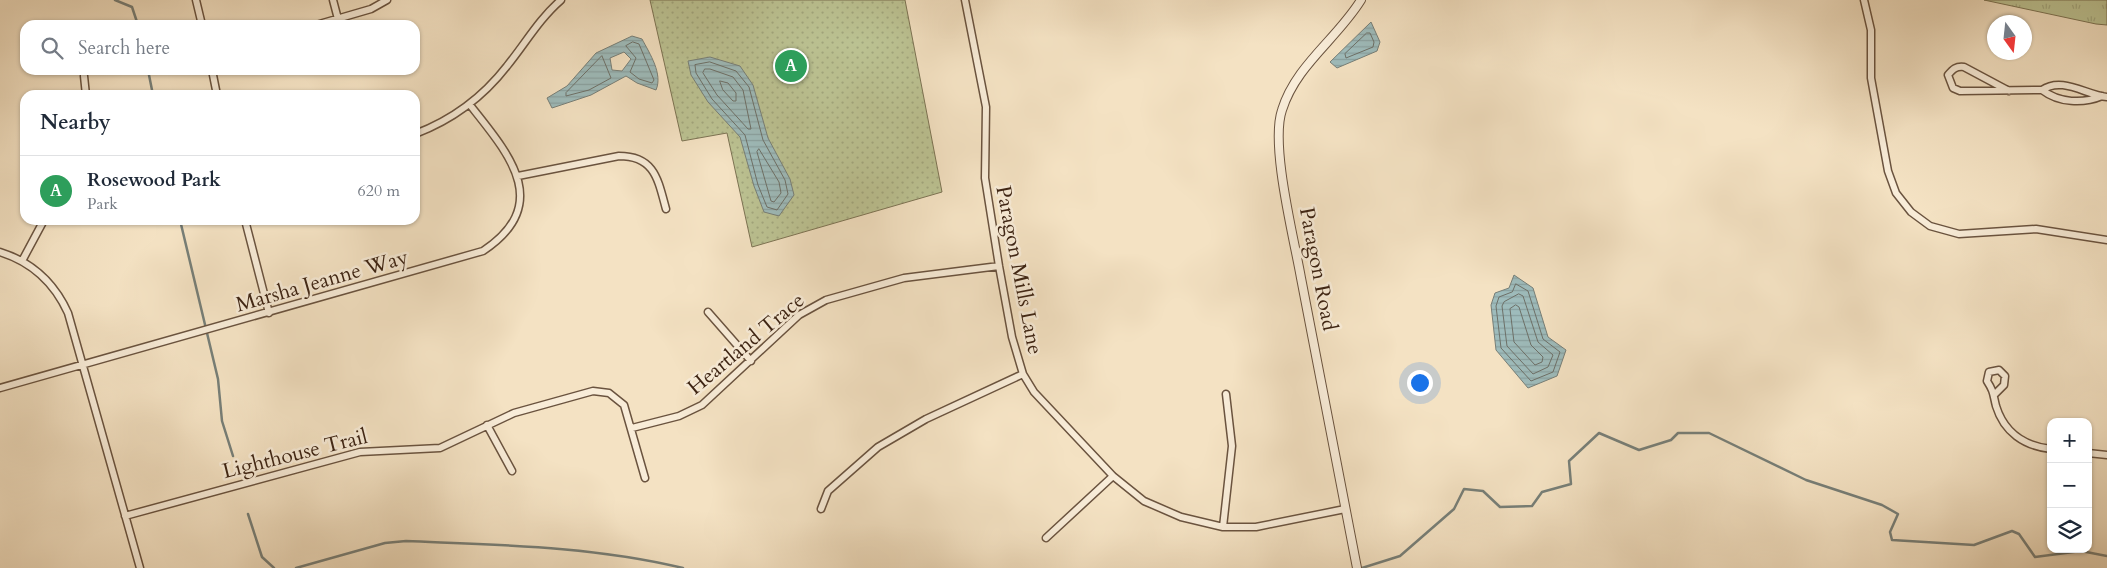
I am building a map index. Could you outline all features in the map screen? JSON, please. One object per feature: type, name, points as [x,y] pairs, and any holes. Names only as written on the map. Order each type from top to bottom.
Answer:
[{"type":"street","points":[[196,0],[201,20]]},
{"type":"street","points":[[333,0],[338,19]]},
{"type":"street","points":[[334,20],[371,10],[387,0]]},
{"type":"street","points":[[420,132],[470,105],[494,82],[535,27],[561,0]]},
{"type":"street","name":"Paragon Mills Lane","points":[[965,0],[986,107],[985,178],[1012,337],[1023,374],[1047,407],[1113,476],[1144,501],[1181,517],[1223,527],[1256,527],[1346,510]]},
{"type":"street","name":"Paragon Road","points":[[1357,568],[1294,238],[1278,136],[1281,112],[1291,89],[1309,62],[1349,20],[1361,0]]},
{"type":"street","points":[[1864,0],[1870,30],[1871,78],[1888,171],[1896,192],[1911,212],[1930,226],[1954,234],[2036,229],[2107,240]]},
{"type":"street","points":[[2009,90],[1964,67],[1952,69],[1948,76],[1953,88],[1960,91],[2042,90],[2064,100],[2092,101],[2104,97]]},
{"type":"street","points":[[213,75],[216,90]]},
{"type":"street","points":[[84,76],[85,90]]},
{"type":"street","points":[[2042,90],[2048,86],[2070,86],[2104,97]]},
{"type":"street","name":"Marsha Jeanne Way","points":[[0,388],[483,251],[503,235],[514,218],[519,198],[518,176],[508,154],[470,105]]},
{"type":"street","points":[[518,176],[619,156],[634,157],[642,160],[653,171],[666,209]]},
{"type":"street","points":[[22,260],[41,225]]},
{"type":"street","points":[[246,225],[269,313]]},
{"type":"street","points":[[0,252],[22,260],[48,282],[63,302],[84,364],[140,568]]},
{"type":"street","name":"Heartland Trace","points":[[632,428],[679,416],[702,406],[799,315],[826,300],[904,278],[999,266]]},
{"type":"street","points":[[708,312],[751,361]]},
{"type":"street","points":[[820,509],[828,491],[878,447],[926,419],[1023,374]]},
{"type":"street","name":"Lighthouse Trail","points":[[126,516],[360,452],[440,448],[514,413],[586,393],[601,391],[620,400],[627,411],[645,478]]},
{"type":"street","points":[[1223,527],[1232,446],[1226,394]]},
{"type":"street","points":[[1995,394],[1996,405],[2003,423],[2017,439],[2047,448]]},
{"type":"street","points":[[487,425],[512,471]]},
{"type":"street","points":[[2092,453],[2107,455]]},
{"type":"street","points":[[1046,538],[1113,476]]},
{"type":"green space","points":[[650,0],[905,0],[942,192],[752,247],[727,133],[682,141]]},
{"type":"green space","points":[[1984,0],[2107,0],[2107,25],[2096,24]]},
{"type":"water","points":[[1371,22],[1380,42],[1377,51],[1337,68],[1330,62]]},
{"type":"water","points":[[632,36],[642,39],[657,71],[658,84],[656,90],[637,83],[626,76],[591,95],[552,108],[547,98],[567,86],[596,53]],"holes":[[[624,52],[631,59],[622,71],[612,70],[610,58]]]},
{"type":"water","points":[[710,57],[740,66],[753,85],[768,138],[790,179],[794,195],[779,216],[764,212],[754,186],[740,137],[708,102],[691,75],[688,61]]},
{"type":"water","points":[[1514,275],[1533,288],[1548,337],[1566,350],[1557,376],[1528,388],[1496,350],[1491,305],[1495,293],[1509,288]]},
{"type":"waterway","points":[[115,0],[132,7],[136,20]]},
{"type":"waterway","points":[[149,75],[152,90]]},
{"type":"waterway","points":[[181,225],[218,379],[222,421],[233,456]]},
{"type":"waterway","points":[[1362,568],[1400,556],[1454,509],[1464,489],[1483,491],[1500,507],[1532,506],[1542,492],[1571,484],[1569,461],[1599,433],[1639,450],[1671,440],[1678,433],[1709,433],[1806,480],[1882,505],[1898,514],[1890,532],[1892,540],[1974,545],[2012,531],[2019,534],[2035,557],[2081,551],[2107,556]]},
{"type":"waterway","points":[[248,514],[262,557],[274,568]]},
{"type":"waterway","points":[[296,568],[385,543],[406,541],[580,551],[614,555],[683,568]]},
{"type":"place","name":"Rosewood Park","points":[[791,66]]}]
